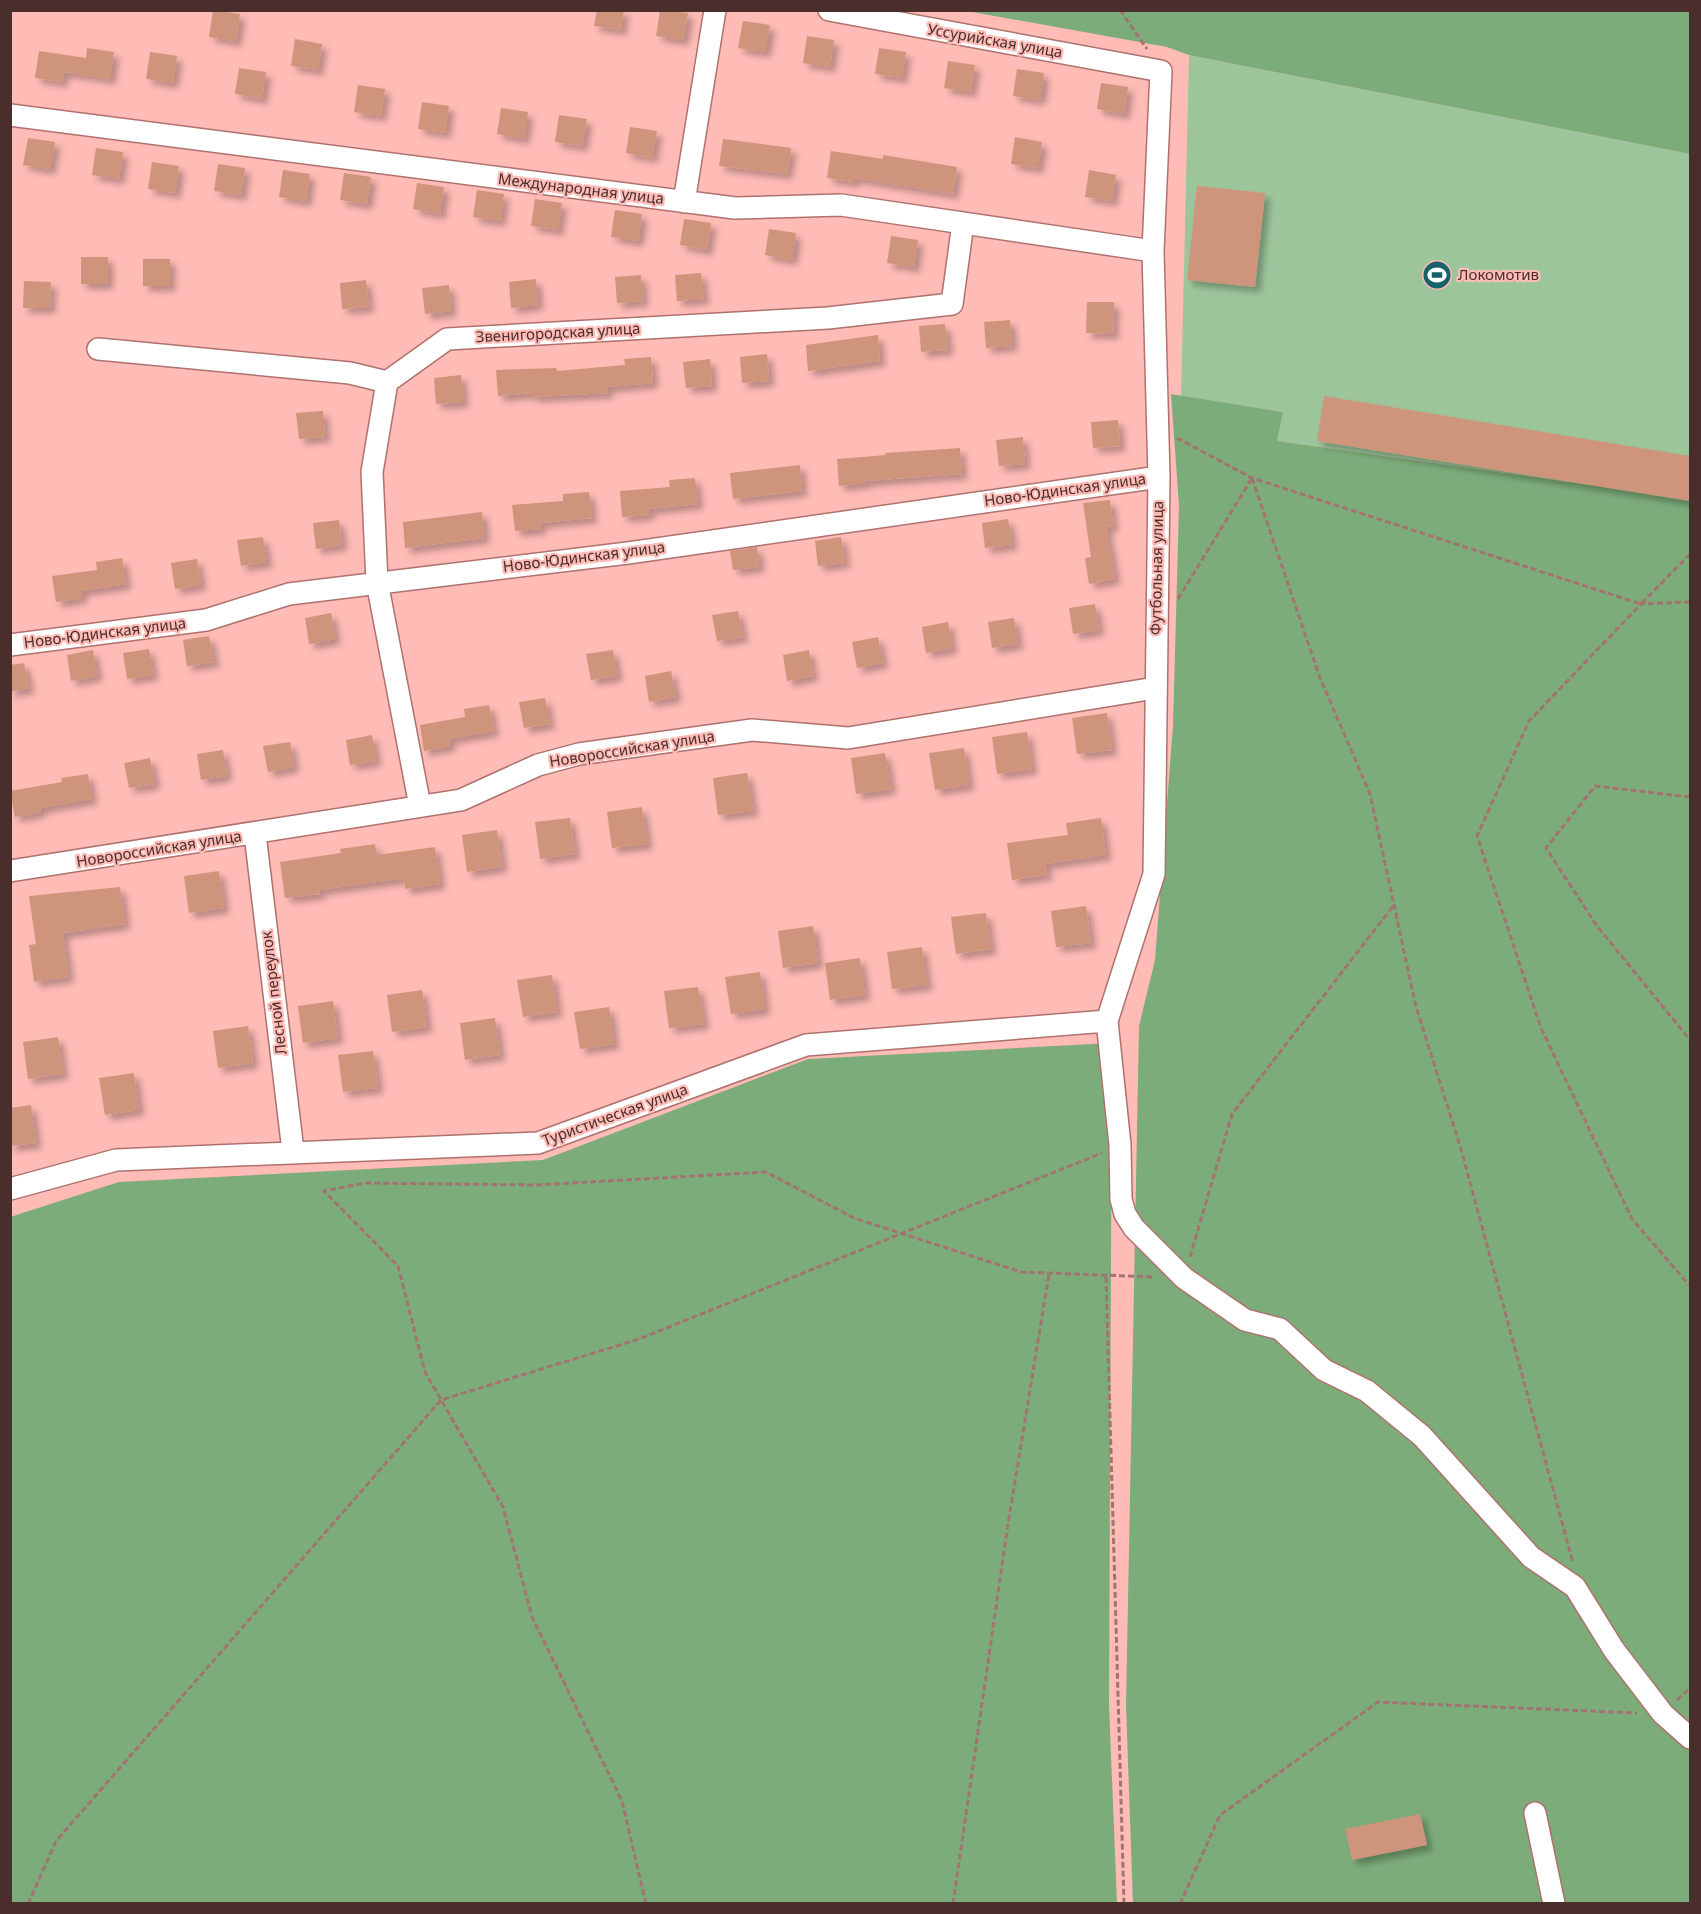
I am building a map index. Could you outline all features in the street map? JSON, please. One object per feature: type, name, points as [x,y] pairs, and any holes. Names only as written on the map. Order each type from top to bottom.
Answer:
[{"type":"street","points":[[684,202],[715,10]]},
{"type":"street","name":"Уссурийская улица","points":[[830,10],[1161,71]]},
{"type":"street","name":"Футбольная улица","points":[[1107,1022],[1154,874],[1159,477],[1153,251],[1161,71]]},
{"type":"street","name":"Международная улица","points":[[10,115],[735,208],[841,205],[1153,251]]},
{"type":"street","name":"Звенигородская улица","points":[[387,382],[447,339],[828,318],[952,304],[963,223]]},
{"type":"street","points":[[98,349],[350,373],[387,382],[372,472],[377,582],[420,806]]},
{"type":"street","name":"Ново-Юдинская улица","points":[[10,645],[206,620],[290,594],[628,552],[1159,477]]},
{"type":"street","name":"Новороссийская улица","points":[[10,871],[461,800],[538,765],[579,754],[752,730],[848,738],[1155,688]]},
{"type":"street","name":"Лесной переулок","points":[[255,834],[293,1151]]},
{"type":"street","points":[[1107,1022],[1120,1145],[1121,1199],[1125,1214],[1134,1228],[1184,1278],[1245,1320],[1280,1329],[1324,1370],[1367,1391],[1422,1436],[1531,1557],[1575,1587],[1614,1650],[1663,1714],[1690,1738]]},
{"type":"street","name":"Туристическая улица","points":[[10,1189],[116,1160],[293,1151],[538,1143],[806,1045],[1107,1022]]},
{"type":"street","points":[[1535,1813],[1554,1904]]},
{"type":"path","points":[[1120,10],[1161,71]]},
{"type":"path","points":[[1157,428],[1252,478],[1641,604],[1690,602]]},
{"type":"path","points":[[1174,605],[1252,478]]},
{"type":"path","points":[[1252,478],[1320,678],[1370,794],[1416,1007],[1461,1149],[1574,1567]]},
{"type":"path","points":[[1690,554],[1529,721],[1477,836],[1541,1028],[1632,1219],[1690,1286]]},
{"type":"path","points":[[1690,797],[1596,786],[1546,848],[1597,926],[1690,1040]]},
{"type":"path","points":[[646,1904],[622,1801],[532,1617],[503,1507],[425,1372],[398,1266],[324,1191],[365,1183],[536,1185],[766,1172],[854,1218],[1021,1272],[1106,1277],[1184,1278],[1232,1114],[1394,905]]},
{"type":"path","points":[[28,1904],[56,1840],[441,1400],[639,1340],[1120,1145]]},
{"type":"path","points":[[952,1904],[1008,1524],[1049,1274]]},
{"type":"path","points":[[1106,1277],[1124,1904]]},
{"type":"path","points":[[1180,1904],[1220,1815],[1378,1702],[1663,1714]]},
{"type":"green space","points":[[967,11],[1690,11],[1690,154],[1189,55],[1167,47]]},
{"type":"green space","name":"Локомотив","points":[[1189,55],[1690,154],[1690,499],[1277,441],[1282,412],[1181,396]]},
{"type":"green space","points":[[1171,394],[1283,412],[1277,441],[1690,499],[1690,1903],[1133,1904],[1126,1705],[1139,1026],[1155,960],[1173,725],[1179,506]]},
{"type":"green space","points":[[1112,1043],[1109,1705],[1117,1903],[11,1903],[10,1217],[119,1182],[543,1160],[808,1059]]},
{"type":"building","points":[[213,10],[240,14],[236,41],[209,37]]},
{"type":"building","points":[[597,10],[624,10],[621,30],[594,26]]},
{"type":"building","points":[[660,10],[688,13],[683,40],[656,36]]},
{"type":"building","points":[[743,21],[770,25],[765,52],[738,48]]},
{"type":"building","points":[[807,36],[834,40],[830,67],[803,63]]},
{"type":"building","points":[[295,39],[322,44],[318,70],[291,66]]},
{"type":"building","points":[[87,48],[114,52],[110,79],[64,72],[62,82],[35,78],[39,51],[86,58]]},
{"type":"building","points":[[879,48],[906,52],[902,78],[875,74]]},
{"type":"building","points":[[150,52],[177,56],[173,83],[146,79]]},
{"type":"building","points":[[948,61],[975,65],[971,92],[944,88]]},
{"type":"building","points":[[239,68],[266,72],[262,99],[235,94]]},
{"type":"building","points":[[1017,69],[1044,73],[1040,100],[1013,96]]},
{"type":"building","points":[[1101,83],[1128,87],[1124,114],[1097,109]]},
{"type":"building","points":[[358,85],[385,89],[381,116],[354,112]]},
{"type":"building","points":[[422,102],[449,106],[445,133],[418,129]]},
{"type":"building","points":[[501,108],[528,112],[524,139],[497,134]]},
{"type":"building","points":[[559,115],[587,119],[582,146],[555,142]]},
{"type":"building","points":[[630,127],[657,131],[652,158],[626,153]]},
{"type":"building","points":[[1015,137],[1042,142],[1038,168],[1011,164]]},
{"type":"building","points":[[28,138],[55,142],[50,169],[23,165]]},
{"type":"building","points":[[723,139],[791,148],[787,174],[719,166]]},
{"type":"building","points":[[96,148],[123,152],[119,179],[92,175]]},
{"type":"building","points":[[831,151],[883,159],[883,155],[957,167],[953,194],[854,178],[854,182],[827,178]]},
{"type":"building","points":[[152,162],[179,166],[175,193],[148,189]]},
{"type":"building","points":[[218,164],[245,168],[241,195],[214,191]]},
{"type":"building","points":[[283,170],[310,174],[306,201],[279,197]]},
{"type":"building","points":[[1089,170],[1116,175],[1112,201],[1085,197]]},
{"type":"building","points":[[344,173],[371,177],[367,204],[340,200]]},
{"type":"building","points":[[417,183],[444,187],[440,214],[413,209]]},
{"type":"building","points":[[1197,186],[1265,193],[1255,287],[1187,280]]},
{"type":"building","points":[[477,190],[504,194],[500,221],[473,217]]},
{"type":"building","points":[[535,199],[562,203],[558,230],[531,226]]},
{"type":"building","points":[[615,210],[642,214],[638,241],[611,237]]},
{"type":"building","points":[[684,219],[711,223],[707,250],[680,245]]},
{"type":"building","points":[[769,229],[796,233],[792,260],[765,255]]},
{"type":"building","points":[[891,236],[918,240],[914,267],[887,263]]},
{"type":"building","points":[[81,257],[108,257],[108,284],[81,284]]},
{"type":"building","points":[[143,259],[170,259],[170,286],[143,286]]},
{"type":"building","points":[[701,273],[704,299],[677,301],[675,275]]},
{"type":"building","points":[[641,275],[643,301],[617,303],[615,277]]},
{"type":"building","points":[[536,279],[538,305],[511,308],[509,282]]},
{"type":"building","points":[[366,280],[369,307],[342,309],[340,283]]},
{"type":"building","points":[[24,281],[51,282],[50,308],[23,308]]},
{"type":"building","points":[[449,285],[451,311],[425,314],[422,288]]},
{"type":"building","points":[[1087,302],[1114,302],[1113,334],[1086,333]]},
{"type":"building","points":[[1010,320],[1012,346],[986,348],[984,322]]},
{"type":"building","points":[[945,324],[948,350],[921,352],[919,326]]},
{"type":"building","points":[[878,335],[880,361],[808,371],[806,345]]},
{"type":"building","points":[[767,354],[769,381],[742,383],[740,357]]},
{"type":"building","points":[[651,357],[653,383],[607,387],[608,393],[532,397],[532,393],[498,396],[496,370],[556,368],[557,371],[625,365],[624,359]]},
{"type":"building","points":[[710,359],[712,386],[686,388],[683,362]]},
{"type":"building","points":[[461,375],[463,402],[436,404],[434,378]]},
{"type":"building","points":[[1324,396],[1690,456],[1690,501],[1317,441]]},
{"type":"building","points":[[323,411],[325,437],[299,439],[296,413]]},
{"type":"building","points":[[1118,420],[1120,446],[1093,448],[1091,422]]},
{"type":"building","points":[[1023,437],[1025,464],[999,466],[996,440]]},
{"type":"building","points":[[960,448],[962,474],[865,481],[865,483],[839,486],[837,459]]},
{"type":"building","points":[[800,465],[802,491],[733,499],[730,473]]},
{"type":"building","points":[[695,478],[698,504],[648,509],[649,515],[622,517],[620,491],[670,487],[669,480]]},
{"type":"building","points":[[589,492],[592,518],[540,523],[541,529],[515,531],[512,505],[563,501],[563,494]]},
{"type":"building","points":[[1110,500],[1113,526],[1106,527],[1115,579],[1089,584],[1085,558],[1091,557],[1083,503]]},
{"type":"building","points":[[482,512],[484,538],[405,548],[403,522]]},
{"type":"building","points":[[1008,519],[1012,545],[985,548],[982,523]]},
{"type":"building","points":[[339,520],[342,545],[316,549],[313,523]]},
{"type":"building","points":[[263,537],[267,562],[241,566],[237,540]]},
{"type":"building","points":[[841,537],[845,563],[818,566],[815,541]]},
{"type":"building","points":[[757,547],[759,567],[733,570],[730,551]]},
{"type":"building","points":[[122,558],[126,584],[81,591],[82,598],[56,602],[52,576],[97,570],[96,562]]},
{"type":"building","points":[[197,559],[201,585],[175,589],[171,563]]},
{"type":"building","points":[[1095,604],[1099,630],[1073,634],[1069,608]]},
{"type":"building","points":[[738,611],[743,637],[717,641],[712,615]]},
{"type":"building","points":[[331,613],[335,639],[309,644],[305,618]]},
{"type":"building","points":[[1014,618],[1018,644],[992,648],[988,622]]},
{"type":"building","points":[[948,622],[952,648],[926,653],[922,627]]},
{"type":"building","points":[[209,636],[214,662],[187,666],[183,640]]},
{"type":"building","points":[[878,637],[883,663],[857,668],[852,642]]},
{"type":"building","points":[[149,649],[153,675],[127,679],[123,653]]},
{"type":"building","points":[[93,650],[97,676],[71,681],[67,655]]},
{"type":"building","points":[[613,650],[617,676],[591,680],[586,654]]},
{"type":"building","points":[[809,650],[813,676],[787,681],[783,655]]},
{"type":"building","points":[[24,663],[29,688],[10,692],[10,665]]},
{"type":"building","points":[[671,671],[676,697],[649,702],[645,676]]},
{"type":"building","points":[[545,698],[550,724],[524,728],[519,702]]},
{"type":"building","points":[[489,705],[494,731],[449,739],[450,746],[424,751],[420,725],[465,717],[464,709]]},
{"type":"building","points":[[1107,713],[1112,750],[1077,754],[1072,718]]},
{"type":"building","points":[[1027,732],[1032,769],[997,774],[992,737]]},
{"type":"building","points":[[372,735],[376,761],[350,765],[346,740]]},
{"type":"building","points":[[290,742],[294,767],[268,772],[263,746]]},
{"type":"building","points":[[964,748],[969,785],[935,790],[929,753]]},
{"type":"building","points":[[223,750],[227,776],[201,780],[197,754]]},
{"type":"building","points":[[885,753],[891,789],[856,794],[851,758]]},
{"type":"building","points":[[150,758],[155,784],[129,788],[124,763]]},
{"type":"building","points":[[747,773],[753,811],[718,815],[713,778]]},
{"type":"building","points":[[88,774],[92,799],[40,808],[41,812],[15,817],[10,791],[62,782],[61,778]]},
{"type":"building","points":[[642,807],[647,844],[612,848],[607,812]]},
{"type":"building","points":[[570,818],[575,854],[540,859],[535,822]]},
{"type":"building","points":[[1101,818],[1106,855],[1045,864],[1047,875],[1012,880],[1007,843],[1068,835],[1066,823]]},
{"type":"building","points":[[497,830],[502,867],[467,872],[462,835]]},
{"type":"building","points":[[375,844],[377,855],[435,847],[440,884],[405,889],[404,878],[319,890],[320,894],[285,898],[280,862],[341,853],[340,849]]},
{"type":"building","points":[[219,871],[224,908],[189,913],[184,876]]},
{"type":"building","points":[[120,887],[125,924],[63,933],[69,977],[34,982],[29,945],[36,944],[29,896]]},
{"type":"building","points":[[1086,906],[1091,943],[1056,947],[1051,911]]},
{"type":"building","points":[[986,913],[991,949],[956,954],[951,917]]},
{"type":"building","points":[[813,926],[818,963],[783,968],[778,931]]},
{"type":"building","points":[[922,947],[927,985],[892,989],[887,952]]},
{"type":"building","points":[[860,958],[865,995],[830,1000],[825,963]]},
{"type":"building","points":[[760,972],[765,1009],[731,1014],[725,977]]},
{"type":"building","points":[[552,975],[557,1012],[523,1017],[517,980]]},
{"type":"building","points":[[698,987],[704,1024],[669,1028],[664,991]]},
{"type":"building","points":[[422,990],[427,1027],[392,1032],[387,995]]},
{"type":"building","points":[[333,1001],[338,1038],[303,1043],[298,1006]]},
{"type":"building","points":[[609,1007],[614,1044],[580,1049],[574,1012]]},
{"type":"building","points":[[495,1018],[500,1055],[465,1060],[460,1023]]},
{"type":"building","points":[[248,1026],[253,1063],[218,1068],[213,1031]]},
{"type":"building","points":[[58,1037],[63,1074],[28,1079],[23,1042]]},
{"type":"building","points":[[373,1051],[378,1088],[343,1092],[338,1055]]},
{"type":"building","points":[[134,1073],[139,1110],[105,1115],[99,1078]]},
{"type":"building","points":[[31,1105],[36,1143],[10,1146],[10,1108]]},
{"type":"building","points":[[1420,1814],[1427,1845],[1352,1860],[1345,1829]]},
{"type":"place","name":"Локомотив","points":[[1437,275]]}]
